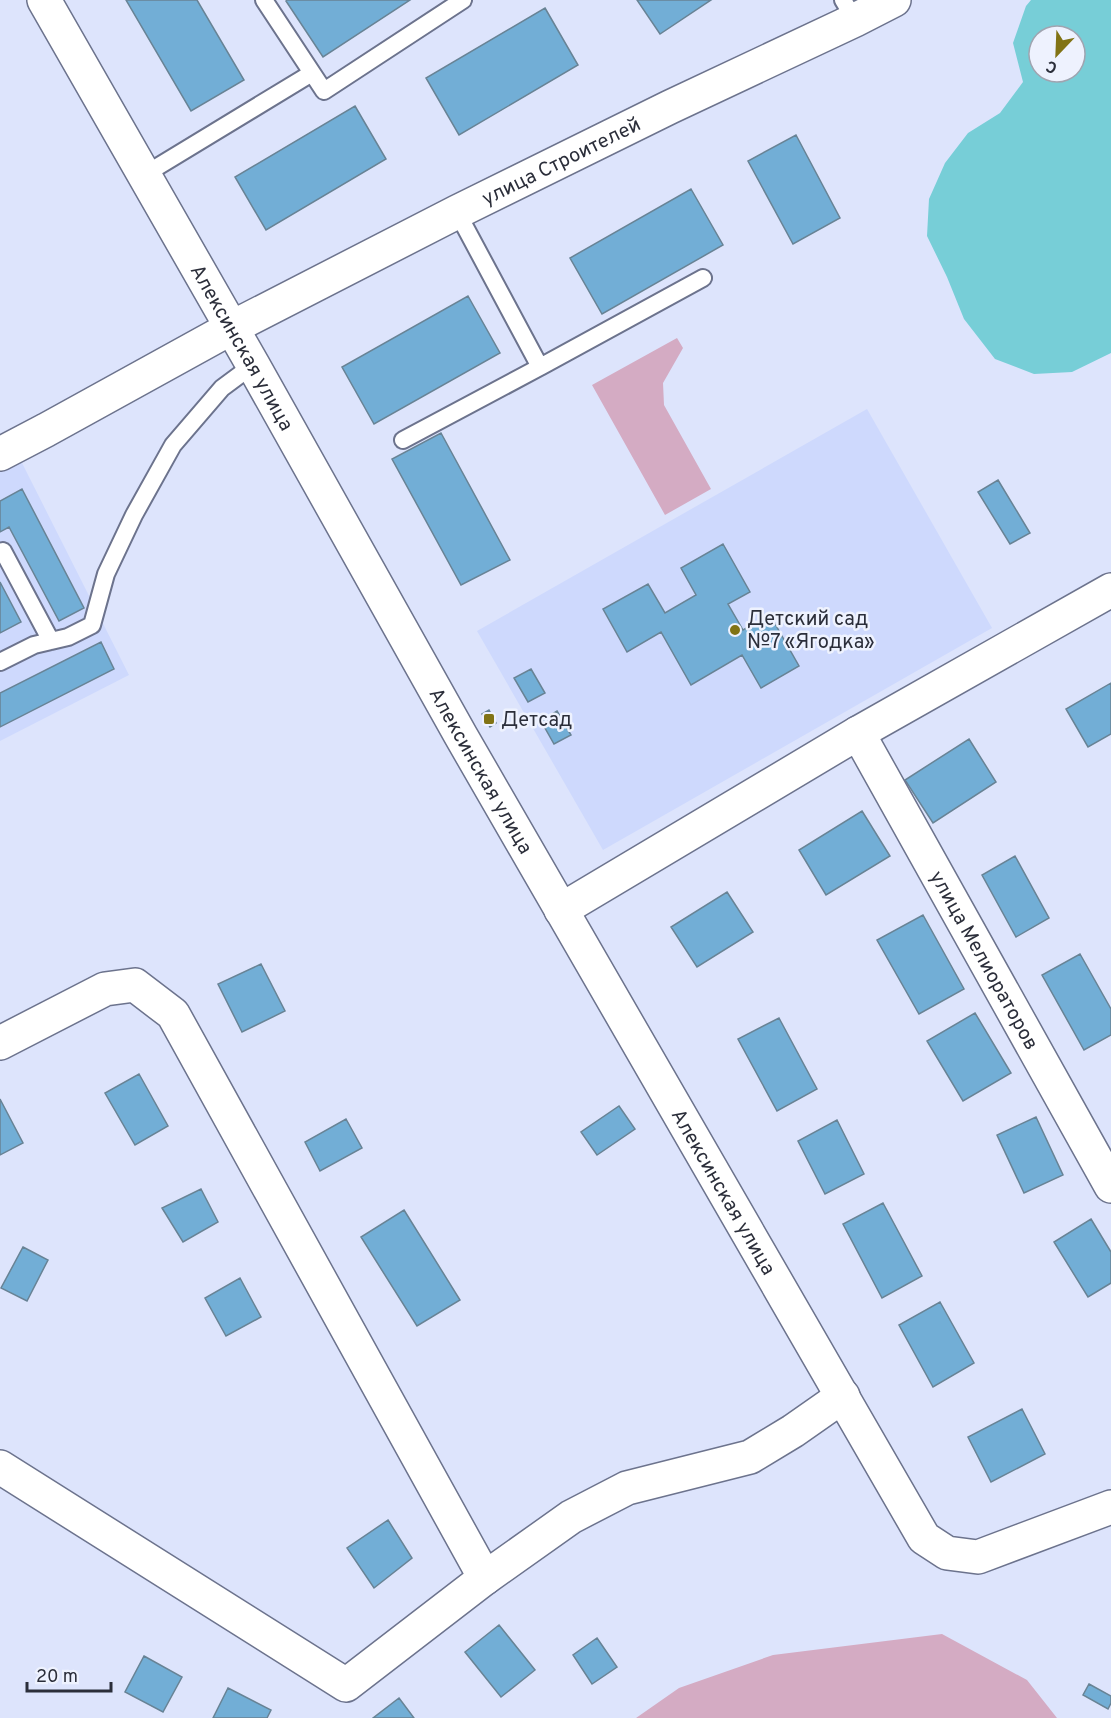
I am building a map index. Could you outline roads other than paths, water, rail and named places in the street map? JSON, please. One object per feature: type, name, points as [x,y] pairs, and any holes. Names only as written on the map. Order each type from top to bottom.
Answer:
[{"type":"street","name":"Алексинская улица","points":[[44,0],[253,365],[461,736],[924,1538],[947,1553],[978,1557],[1111,1507]]},
{"type":"street","name":"улица Строителей","points":[[0,454],[231,328],[457,212],[670,107],[849,10],[894,0]]},
{"type":"street","points":[[561,910],[858,733],[1110,593]]},
{"type":"street","name":"улица Мелиораторов","points":[[858,733],[1111,1186]]},
{"type":"street","points":[[0,1044],[105,989],[135,985],[173,1014],[485,1578]]},
{"type":"street","points":[[0,1467],[346,1686],[485,1578],[571,1517],[627,1488],[750,1457],[793,1431],[843,1396]]},
{"type":"lane","points":[[264,0],[324,91],[463,0]]},
{"type":"lane","points":[[144,175],[312,73]]},
{"type":"lane","points":[[457,212],[540,367]]},
{"type":"lane","points":[[404,441],[703,278]]},
{"type":"lane","points":[[0,662],[34,645],[68,637],[92,625],[106,574],[134,515],[173,444],[222,388],[253,365]]},
{"type":"lane","points":[[0,553],[3,551],[51,641]]},
{"type":"place","name":"Детский сад №7 «Ягодка»","points":[[735,630]]},
{"type":"place","name":"Детсад","points":[[489,719]]}]
